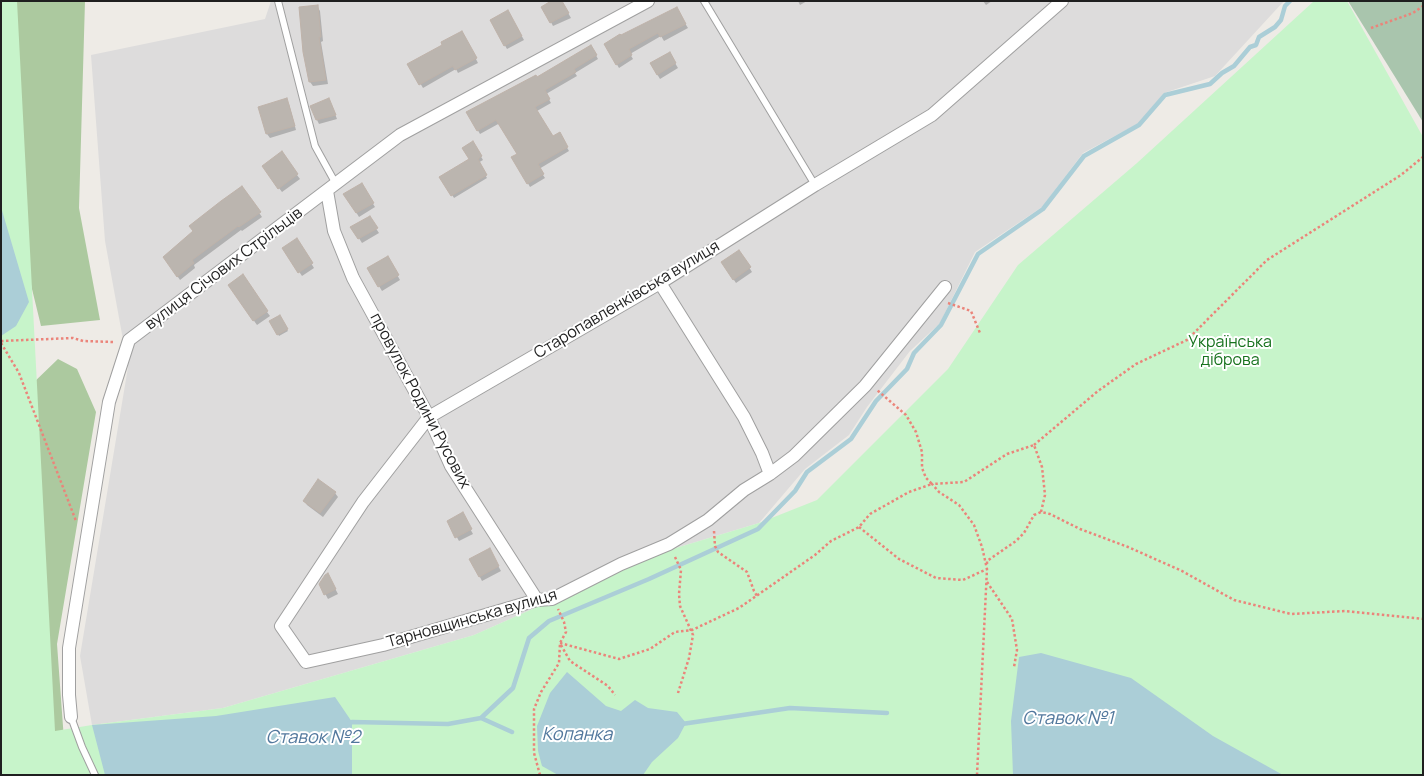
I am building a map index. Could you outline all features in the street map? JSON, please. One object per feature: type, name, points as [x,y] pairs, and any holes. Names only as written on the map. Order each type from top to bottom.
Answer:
[{"type":"street","name":"вулиця Січових Стрільців","points":[[71,718],[69,648],[109,402],[129,340],[400,135],[648,1]]},
{"type":"street","name":"Старопавленківська вулиця","points":[[306,662],[280,626],[362,502],[429,417],[660,282],[815,185],[932,115],[1062,1]]},
{"type":"street","name":"провулок Родини Русових","points":[[332,187],[334,231],[353,278],[429,417],[451,466],[536,600]]},
{"type":"street","points":[[660,282],[744,417],[770,474]]},
{"type":"street","name":"Тарновщинська вулиця","points":[[306,662],[383,645],[536,600],[552,599],[621,564],[668,544],[708,520],[744,490],[794,456],[865,386],[945,287]]},
{"type":"lane","points":[[278,1],[315,146],[332,187]]},
{"type":"lane","points":[[704,1],[815,185]]},
{"type":"lane","points":[[71,718],[94,775]]},
{"type":"path","points":[[1371,28],[1413,13],[1423,6]]},
{"type":"path","points":[[560,643],[619,659],[650,648],[675,632],[692,630],[738,608],[815,556],[831,541],[859,527],[870,514],[909,492],[932,484],[964,482],[1007,454],[1034,445],[1098,391],[1136,364],[1187,340],[1267,260],[1401,175],[1423,157]]},
{"type":"path","points":[[950,303],[971,311],[980,333]]},
{"type":"path","points":[[86,548],[19,373],[1,342],[72,338],[108,343],[129,340]]},
{"type":"path","points":[[880,393],[906,415],[916,432],[922,452],[922,468],[926,478],[939,492],[959,505],[974,525],[987,569]]},
{"type":"path","points":[[1034,445],[1042,467],[1045,496],[1041,512]]},
{"type":"path","points":[[977,775],[987,561],[1016,542],[1024,533],[1034,515],[1041,512],[1050,514],[1080,529],[1128,547],[1182,571],[1234,600],[1291,614],[1345,611],[1423,619]]},
{"type":"path","points":[[859,527],[899,559],[936,578],[963,580],[987,569]]},
{"type":"path","points":[[715,546],[718,552],[746,572],[757,596]]},
{"type":"path","points":[[678,561],[681,570],[680,606],[693,635],[689,658],[678,693]]},
{"type":"path","points":[[986,581],[1012,620],[1017,650],[1014,667]]},
{"type":"path","points":[[540,775],[534,752],[534,709],[541,692],[558,663],[560,643],[566,632],[561,613]]},
{"type":"path","points":[[560,643],[570,661],[608,686],[615,695]]},
{"type":"shaded area","points":[[271,1],[1284,1],[1215,76],[1164,93],[1139,123],[1083,153],[1042,207],[975,252],[940,323],[910,351],[867,407],[849,435],[805,469],[759,523],[656,554],[474,635],[223,708],[92,725],[80,656],[128,367],[105,241],[91,55],[265,19]]},
{"type":"green space","points":[[1,1],[85,1],[79,208],[100,320],[41,326],[14,215]]},
{"type":"green space","name":"Українська діброва","points":[[1,1],[17,1],[55,731],[223,708],[474,635],[656,554],[759,523],[817,500],[948,369],[1018,265],[1137,163],[1314,1],[1347,1],[1423,137],[1423,775],[1,775]]},
{"type":"green space","points":[[1348,1],[1423,1],[1423,122]]},
{"type":"green space","points":[[58,359],[77,369],[96,412],[57,644],[64,740],[1,775],[1,414]]},
{"type":"water","points":[[1,207],[29,302],[16,326],[1,336]]},
{"type":"water","name":"Ставок №1","points":[[1041,653],[1131,678],[1213,736],[1283,775],[1013,775],[1011,721],[1019,657]]},
{"type":"water","name":"Копанка","points":[[567,672],[606,706],[621,711],[635,700],[648,708],[677,712],[686,723],[678,738],[652,762],[643,775],[558,775],[542,766],[538,751],[537,726],[550,693]]},
{"type":"water","name":"Ставок №2","points":[[335,697],[352,722],[352,775],[105,775],[92,725],[216,716]]},
{"type":"building","points":[[551,1],[562,1],[569,13],[550,23],[541,7]]},
{"type":"building","points":[[318,5],[321,37],[319,37],[326,80],[309,82],[303,52],[299,7]]},
{"type":"building","points":[[677,7],[686,24],[660,37],[658,33],[629,49],[632,55],[616,65],[604,44],[620,34]]},
{"type":"building","points":[[508,10],[522,36],[504,46],[490,20]]},
{"type":"building","points":[[462,31],[477,58],[455,70],[453,66],[419,85],[407,64],[442,45],[441,42]]},
{"type":"building","points":[[591,45],[597,55],[574,69],[576,72],[545,90],[550,99],[535,107],[553,136],[560,132],[568,147],[538,164],[544,174],[527,184],[511,157],[517,154],[496,120],[477,131],[466,112],[536,75],[537,77]]},
{"type":"building","points":[[670,52],[676,63],[657,75],[650,63]]},
{"type":"building","points":[[287,98],[295,126],[266,134],[258,107]]},
{"type":"building","points":[[329,98],[336,115],[316,120],[310,106]]},
{"type":"building","points":[[473,141],[482,156],[478,159],[487,175],[451,196],[439,177],[469,159],[462,148]]},
{"type":"building","points":[[282,151],[298,174],[278,189],[262,166]]},
{"type":"building","points":[[362,183],[374,203],[356,213],[343,194]]},
{"type":"building","points":[[242,186],[261,212],[238,226],[192,260],[194,263],[177,277],[163,257],[193,231],[189,226]]},
{"type":"building","points":[[370,216],[378,228],[358,239],[350,227]]},
{"type":"building","points":[[297,238],[313,263],[298,273],[282,248]]},
{"type":"building","points":[[739,250],[751,267],[733,280],[721,262]]},
{"type":"building","points":[[388,256],[399,275],[378,287],[367,268]]},
{"type":"building","points":[[243,274],[268,311],[253,321],[228,285]]},
{"type":"building","points":[[280,315],[288,329],[277,335],[269,321]]},
{"type":"building","points":[[318,479],[336,492],[320,513],[303,501]]},
{"type":"building","points":[[463,512],[472,529],[455,538],[447,521]]},
{"type":"building","points":[[490,548],[499,566],[479,577],[469,559]]},
{"type":"building","points":[[328,573],[336,589],[324,595],[319,584]]},
{"type":"waterway","points":[[348,724],[352,722],[448,724],[481,718],[513,688],[529,638],[549,621],[649,579],[758,529],[795,491],[807,472],[851,439],[876,401],[907,369],[914,353],[941,325],[978,254],[1043,209],[1084,156],[1139,125],[1165,95],[1210,84],[1222,73],[1234,66],[1250,47],[1256,45],[1259,37],[1275,27],[1281,20],[1285,6],[1290,1]]},
{"type":"waterway","points":[[682,724],[790,708],[887,713]]},
{"type":"waterway","points":[[481,718],[512,732]]}]
